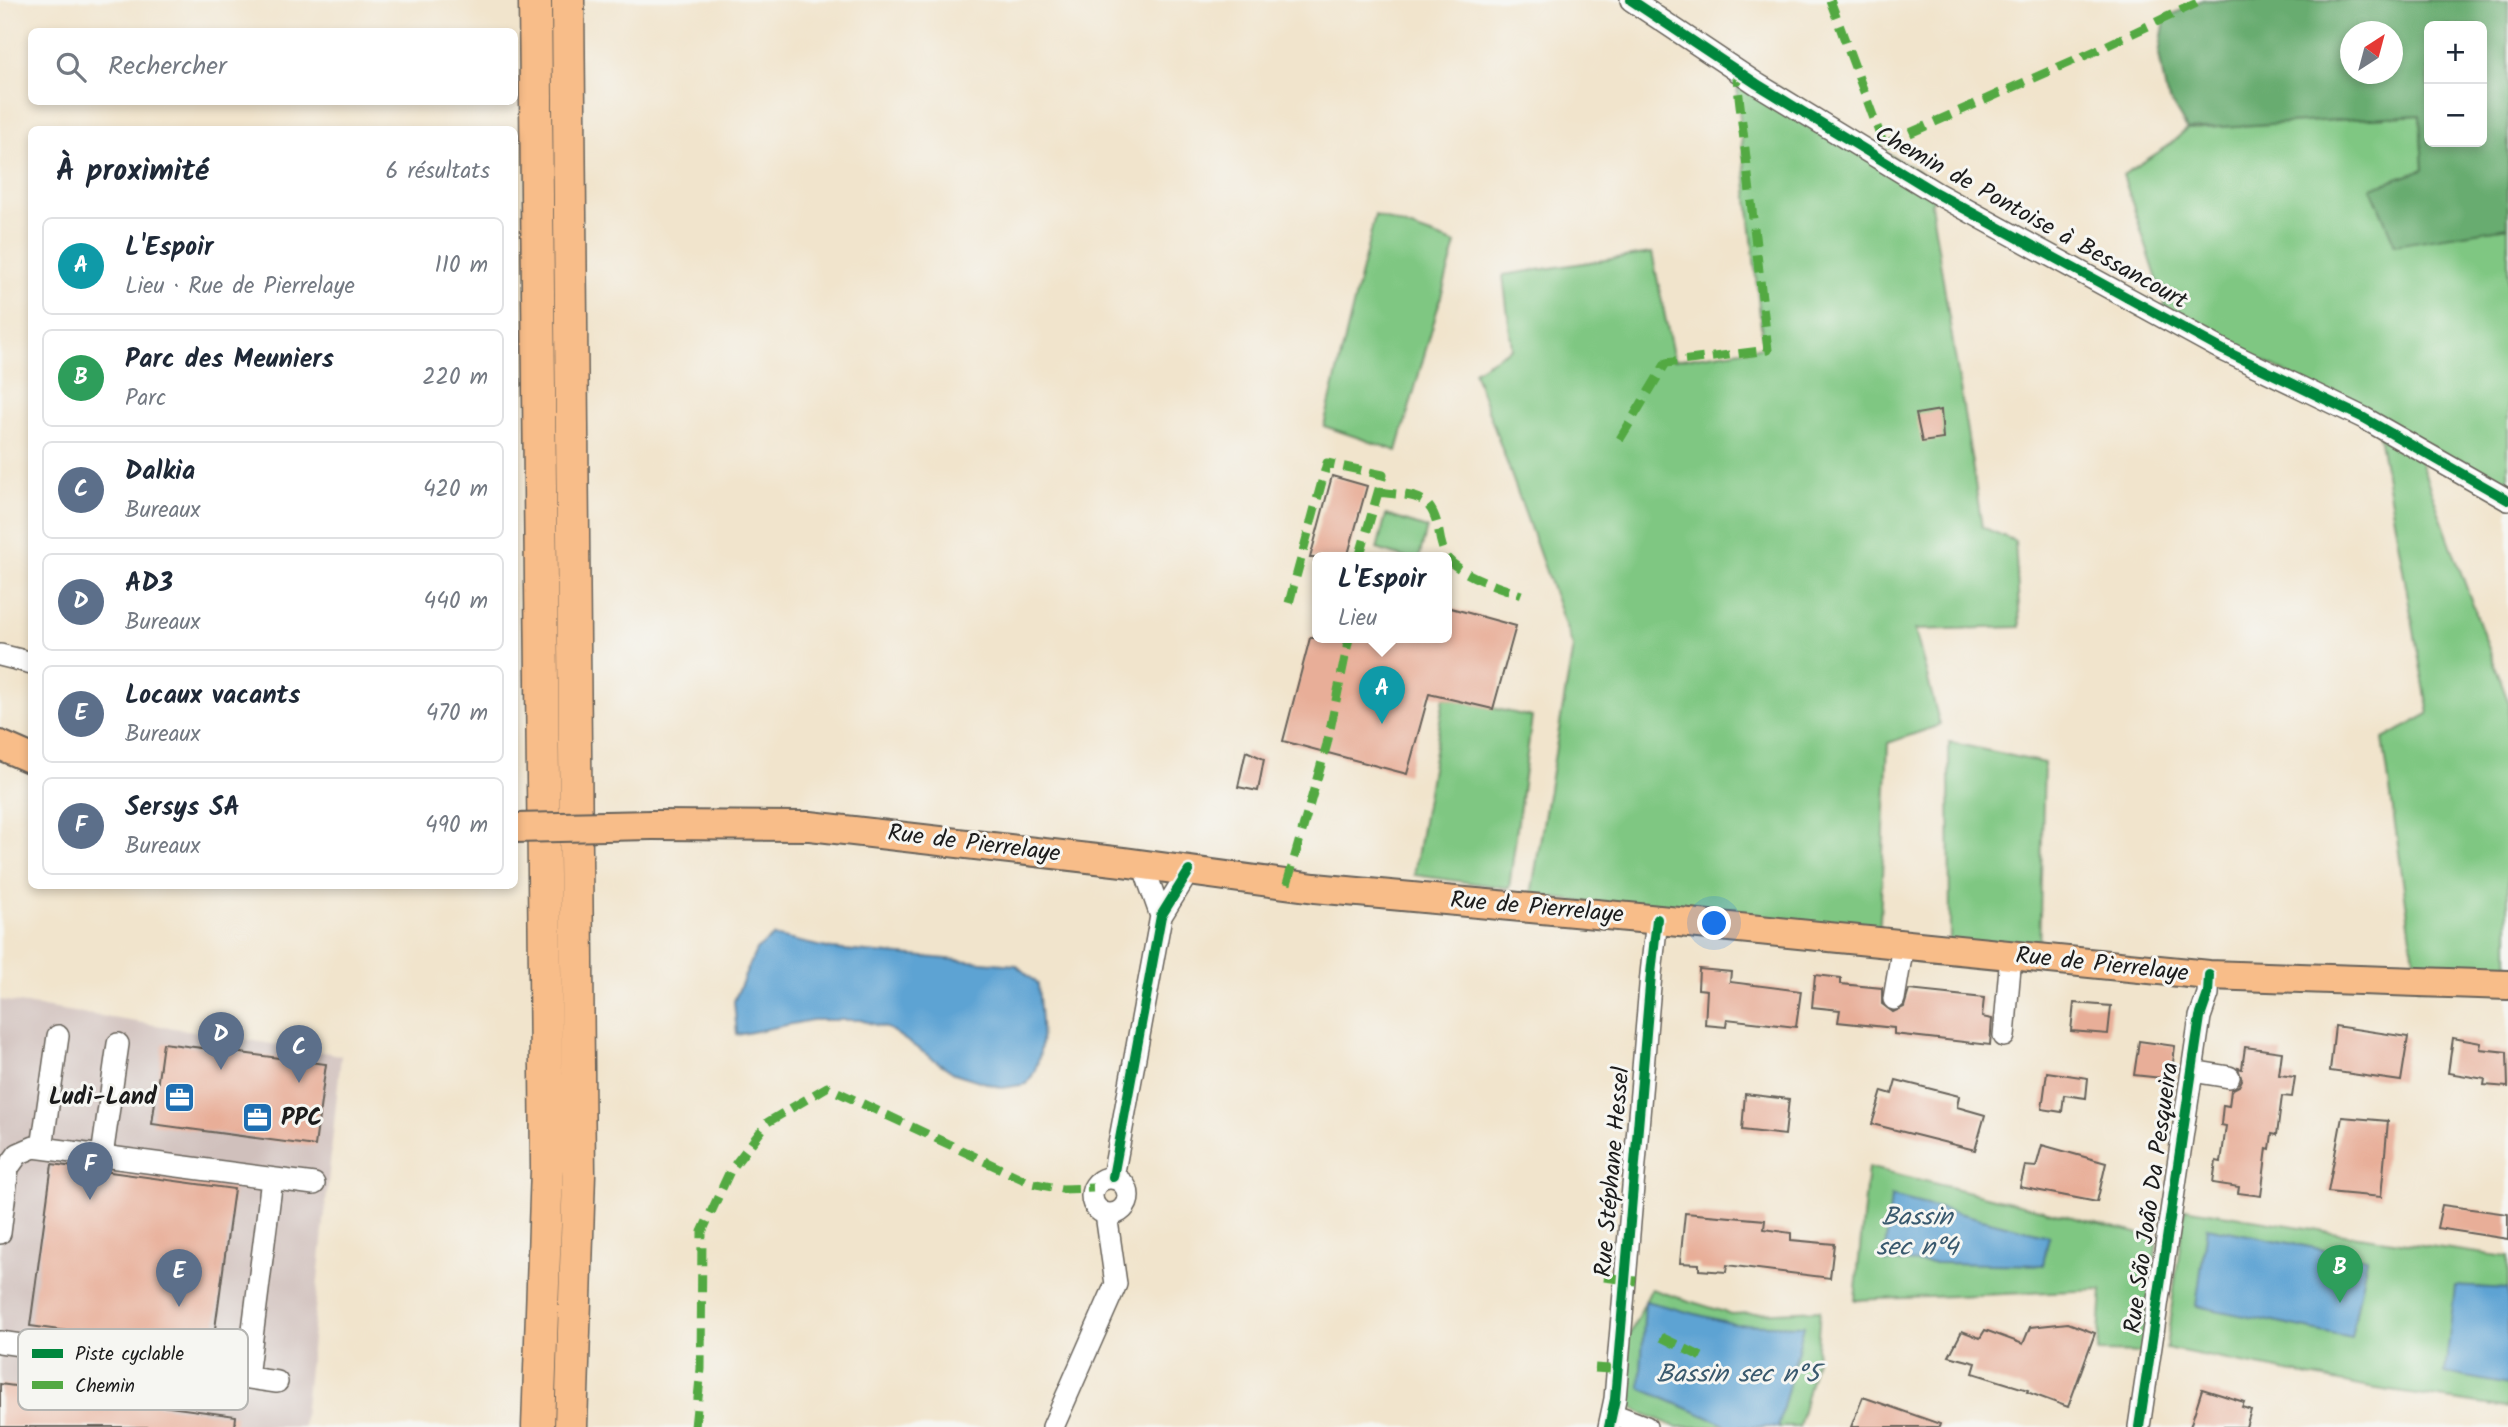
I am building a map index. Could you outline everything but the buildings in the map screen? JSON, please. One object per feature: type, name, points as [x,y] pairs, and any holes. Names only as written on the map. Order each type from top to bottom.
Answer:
[{"type":"highway","points":[[535,0],[547,1168],[538,1427]]},
{"type":"highway","points":[[568,0],[579,1161],[571,1427]]},
{"type":"main road","points":[[0,744],[28,757]]},
{"type":"main road","name":"Rue de Pierrelaye","points":[[518,828],[810,826],[1315,888],[1657,919],[2209,975],[2508,985]]},
{"type":"street","name":"Chemin de Pontoise à Bessancourt","points":[[1631,0],[1757,84],[1936,192],[2223,350],[2364,418],[2508,500]]},
{"type":"street","points":[[0,655],[28,662]]},
{"type":"street","points":[[1143,865],[1161,916]]},
{"type":"street","points":[[1053,1427],[1116,1284],[1106,1214],[1096,1208],[1091,1198],[1093,1188],[1099,1182],[1113,1177],[1161,916],[1189,871]]},
{"type":"street","name":"Rue Stéphane Hessel","points":[[1611,1420],[1657,919]]},
{"type":"street","points":[[1894,999],[1903,945]]},
{"type":"street","points":[[2004,1036],[2011,956]]},
{"type":"street","name":"Rue São João Da Pesqueira","points":[[2139,1427],[2200,1017],[2208,994],[2209,975]]},
{"type":"street","points":[[43,1148],[58,1036]]},
{"type":"street","points":[[102,1156],[118,1044]]},
{"type":"street","points":[[2192,1071],[2229,1077]]},
{"type":"street","points":[[0,1233],[3,1183],[8,1168],[18,1154],[34,1147],[314,1184]]},
{"type":"street","points":[[248,1369],[272,1179]]},
{"type":"street","points":[[0,1342],[18,1345]]},
{"type":"street","points":[[248,1377],[277,1382]]},
{"type":"street","points":[[1611,1420],[1646,1427]]},
{"type":"shaded area","points":[[0,1000],[341,1055],[303,1427],[0,1427]]},
{"type":"green space","points":[[2202,0],[2508,0],[2508,227],[2395,245],[2371,188],[2423,170],[2420,115],[2187,129],[2166,94],[2159,54],[2165,18]]},
{"type":"green space","points":[[1748,69],[1941,185],[1931,204],[1982,527],[2015,541],[2020,627],[1915,630],[1940,725],[1888,743],[1879,942],[1531,895],[1573,647],[1474,371],[1512,348],[1503,275],[1652,253],[1674,360],[1763,347],[1737,91]]},
{"type":"green space","points":[[2420,115],[2423,170],[2395,244],[2508,227],[2508,495],[2411,436],[2508,701],[2508,988],[2418,988],[2383,739],[2429,714],[2376,419],[2161,309],[2165,304],[2123,175],[2168,146],[2187,129]]},
{"type":"green space","points":[[1375,215],[1456,244],[1397,451],[1324,426]]},
{"type":"green space","points":[[1386,515],[1427,528],[1421,552],[1387,552],[1377,549]]},
{"type":"green space","points":[[1444,697],[1532,717],[1509,888],[1414,875]]},
{"type":"green space","points":[[1949,742],[2044,763],[2039,954],[1950,950]]},
{"type":"green space","points":[[1868,1167],[2157,1238],[2146,1353],[2098,1352],[2102,1290],[1855,1300]]},
{"type":"green space","points":[[2185,1208],[2508,1257],[2508,1408],[2370,1388],[2166,1348]]},
{"type":"green space","name":"Bassin sec n°5","points":[[1651,1289],[1731,1314],[1820,1310],[1816,1359],[1799,1427],[1676,1427],[1631,1406],[1626,1397],[1624,1347]]},
{"type":"water","points":[[773,936],[832,949],[1016,965],[1038,984],[1042,1036],[1034,1072],[1027,1084],[1002,1088],[954,1073],[889,1029],[860,1020],[812,1020],[737,1035],[734,1001],[756,950]]},
{"type":"water","name":"Bassin sec n°4","points":[[1891,1196],[2049,1236],[2043,1265],[1884,1262]]},
{"type":"water","points":[[2207,1227],[2367,1258],[2351,1338],[2196,1306]]},
{"type":"water","points":[[2455,1286],[2508,1289],[2508,1385],[2445,1373]]},
{"type":"water","name":"Bassin sec n°5","points":[[1645,1301],[1734,1324],[1804,1326],[1778,1427],[1730,1427],[1640,1388]]},
{"type":"marked path","points":[[1830,0],[1886,151]]},
{"type":"marked path","points":[[1885,144],[2203,0]]},
{"type":"marked path","points":[[1620,439],[1666,363],[1768,350],[1736,70]]},
{"type":"marked path","points":[[1289,603],[1327,463],[1383,475],[1361,552]]},
{"type":"marked path","points":[[1378,492],[1411,496],[1426,503],[1436,519],[1445,552]]},
{"type":"marked path","points":[[1452,562],[1482,580],[1521,595]]},
{"type":"marked path","points":[[1287,884],[1327,744],[1348,643]]},
{"type":"marked path","points":[[695,1427],[701,1369],[702,1232],[730,1171],[768,1122],[827,1087],[1031,1183],[1062,1189],[1093,1188]]},
{"type":"marked path","points":[[1604,1277],[1636,1281]]},
{"type":"marked path","points":[[1661,1337],[1704,1358]]},
{"type":"marked path","points":[[1595,1368],[1623,1370]]},
{"type":"cycle path","points":[[1631,0],[1757,84],[1936,193],[2223,350],[2364,418],[2508,500]]},
{"type":"cycle path","points":[[1113,1177],[1161,916],[1189,871]]},
{"type":"cycle path","points":[[1609,1427],[1615,1399],[1657,919]]},
{"type":"cycle path","points":[[2139,1427],[2200,1017],[2208,994],[2209,975]]},
{"type":"place","name":"L'Espoir","points":[[1382,724]]},
{"type":"place","name":"AD3","points":[[221,1070]]},
{"type":"place","name":"Dalkia","points":[[299,1083]]},
{"type":"place","name":"Ludi-Land","points":[[180,1097]]},
{"type":"place","name":"PPC","points":[[258,1118]]},
{"type":"place","name":"Sersys SA","points":[[90,1200]]},
{"type":"place","name":"Parc des Meuniers","points":[[2340,1303]]},
{"type":"place","name":"Locaux vacants","points":[[179,1307]]}]
